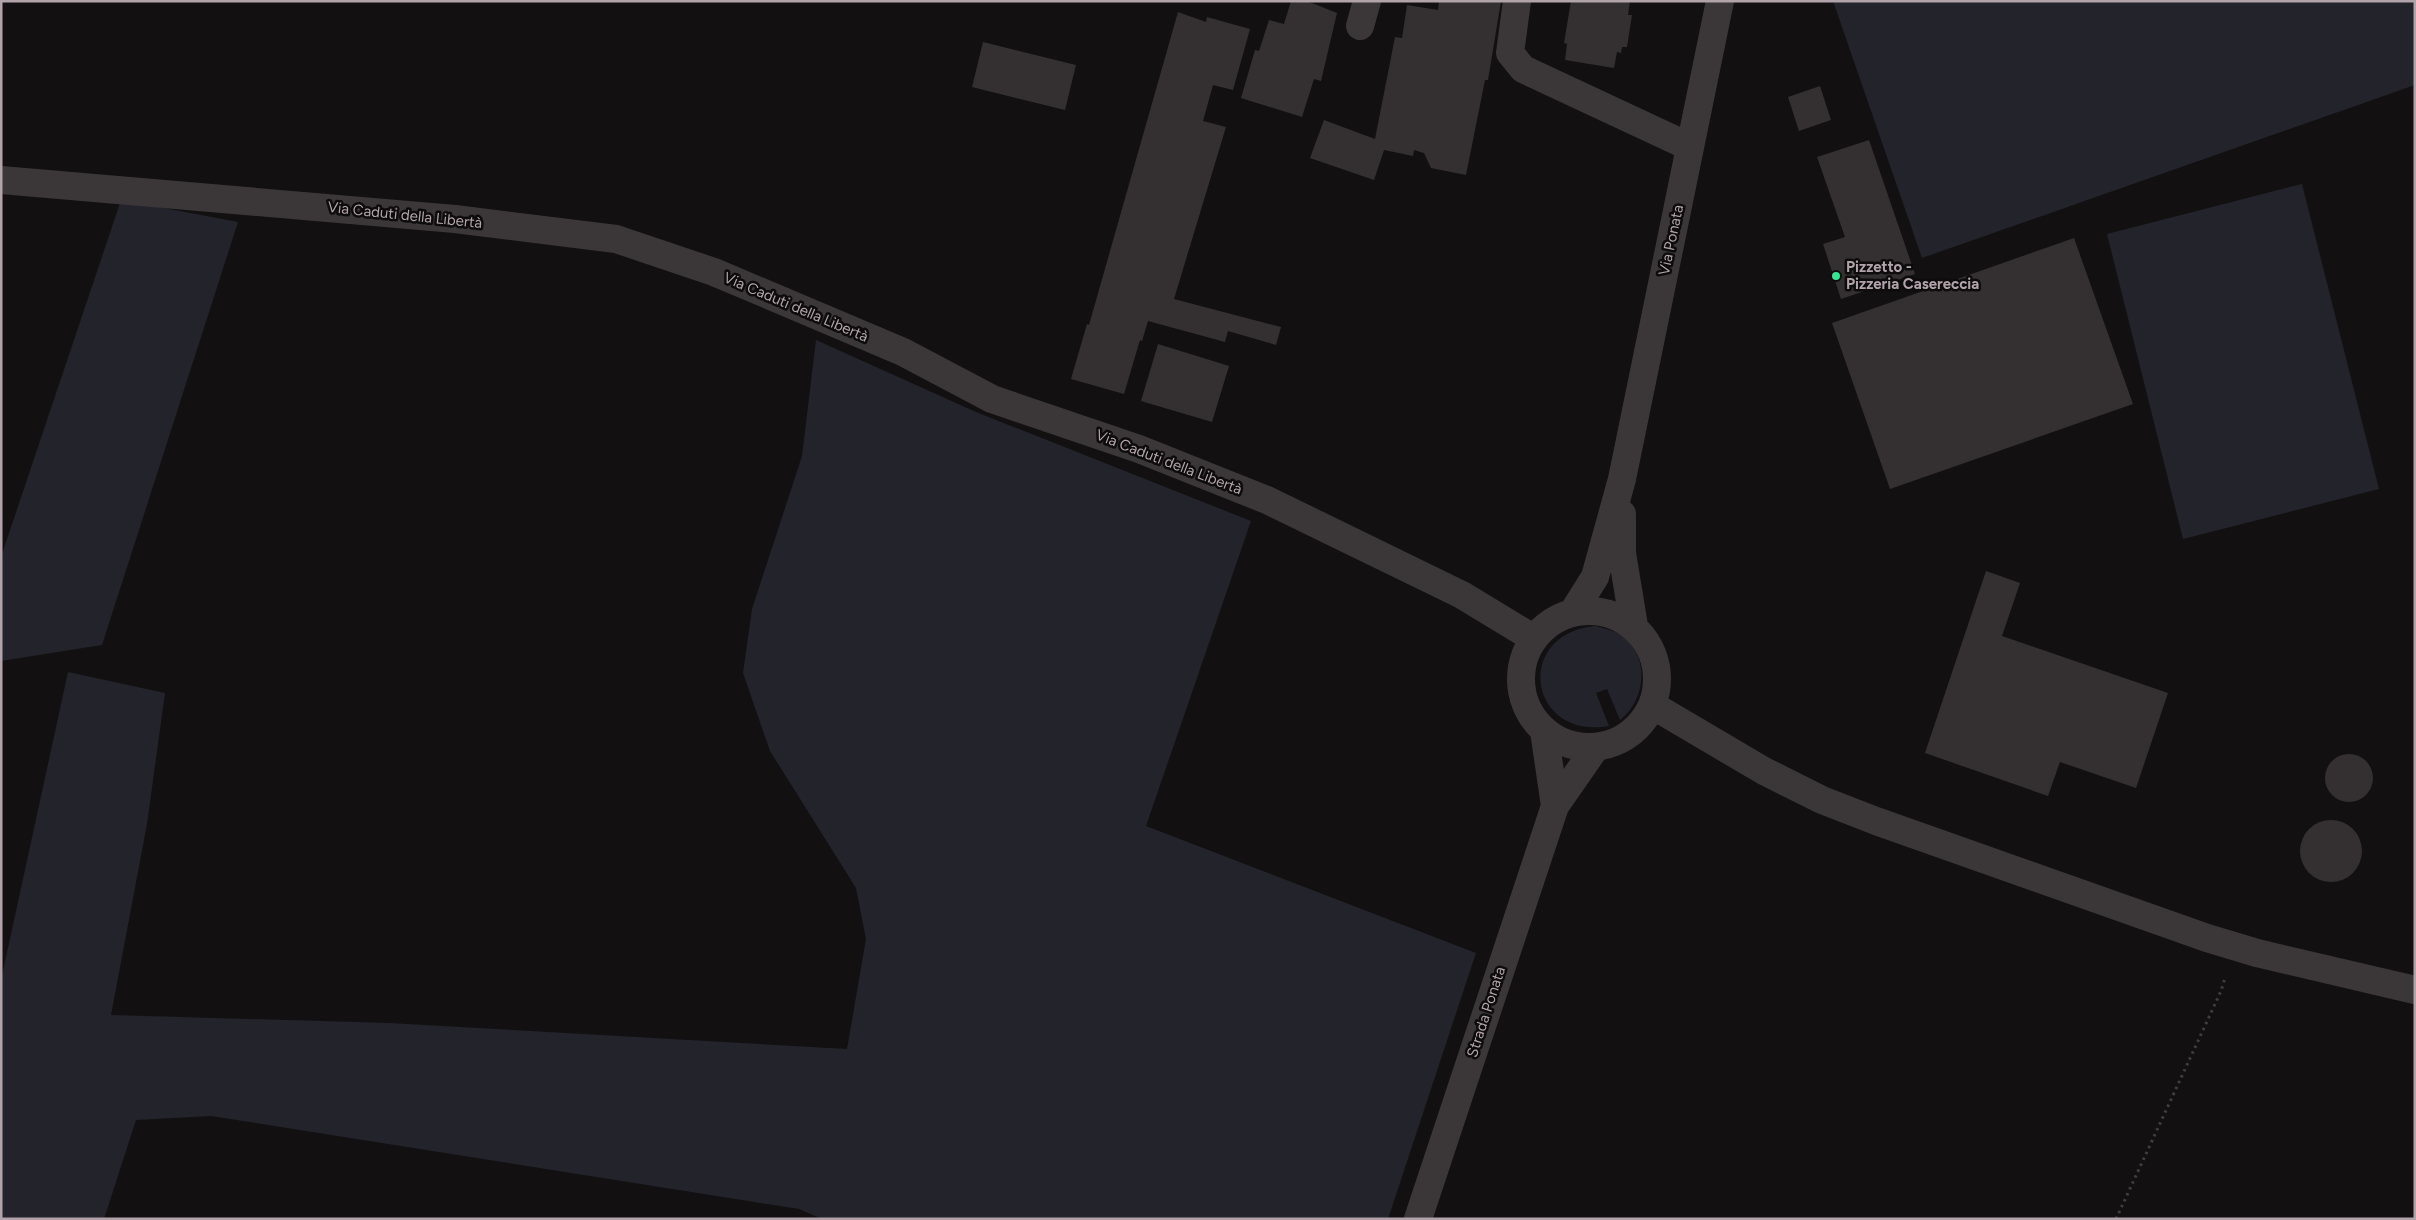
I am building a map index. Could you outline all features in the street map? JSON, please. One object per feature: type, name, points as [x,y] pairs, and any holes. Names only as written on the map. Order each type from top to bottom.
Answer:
[{"type":"street","points":[[1517,1],[1510,53],[1523,69],[1690,147]]},
{"type":"street","name":"Via Ponata","points":[[1573,612],[1595,577],[1622,479],[1720,1]]},
{"type":"street","name":"Via Caduti della Libertà","points":[[1,180],[455,219],[616,239],[714,272],[902,352],[992,399],[1139,449],[1267,500],[1462,595],[1533,638]]},
{"type":"street","name":"Via Ponata","points":[[1622,479],[1622,553],[1634,626]]},
{"type":"street","points":[[1594,610],[1608,613],[1634,626],[1647,643],[1656,662],[1658,684],[1652,705],[1644,721],[1630,734],[1614,743],[1596,747],[1577,746],[1560,741],[1544,731],[1531,716],[1522,697],[1520,676],[1533,638],[1551,621],[1573,612],[1594,610]]},
{"type":"street","points":[[1652,705],[1764,771],[1822,800],[1904,831],[2234,946],[2415,990]]},
{"type":"street","name":"Strada Ponata","points":[[1544,731],[1554,806]]},
{"type":"street","name":"Strada Ponata","points":[[1418,1219],[1554,806],[1596,747]]},
{"type":"path","points":[[2116,1219],[2221,991],[2234,946]]},
{"type":"shaded area","points":[[1833,1],[2415,1],[2415,85],[1922,258]]},
{"type":"shaded area","points":[[2302,184],[2379,489],[2183,539],[2107,234]]},
{"type":"shaded area","points":[[121,200],[238,222],[102,645],[1,661],[1,557]]},
{"type":"shaded area","points":[[816,340],[976,412],[1251,521],[1146,826],[1476,953],[1388,1219],[822,1219],[799,1209],[211,1116],[136,1120],[104,1219],[1,1219],[1,980],[68,672],[165,693],[147,824],[111,1015],[389,1023],[847,1049],[866,939],[856,888],[770,751],[743,673],[752,609],[802,456]]},
{"type":"shaded area","points":[[1595,626],[1616,632],[1624,637],[1634,649],[1641,670],[1639,692],[1628,712],[1620,720],[1607,689],[1596,693],[1609,726],[1582,726],[1561,717],[1547,703],[1541,684],[1542,665],[1551,647],[1569,633]]},
{"type":"building","points":[[1291,1],[1307,1],[1337,13],[1321,81],[1314,79],[1302,117],[1241,98],[1255,50],[1259,51],[1269,20],[1284,24]]},
{"type":"building","points":[[1439,1],[1501,1],[1488,80],[1485,80],[1466,175],[1431,168],[1424,153],[1414,150],[1413,156],[1384,150],[1374,180],[1310,158],[1324,120],[1375,139],[1395,37],[1402,38],[1407,5],[1438,10]]},
{"type":"building","points":[[1571,1],[1630,1],[1628,15],[1632,15],[1627,47],[1622,47],[1621,53],[1617,52],[1614,68],[1565,60],[1567,44],[1564,43]]},
{"type":"building","points":[[1178,12],[1206,22],[1207,17],[1250,29],[1233,90],[1213,85],[1203,121],[1226,127],[1174,299],[1281,327],[1276,345],[1228,331],[1225,342],[1148,321],[1142,341],[1140,340],[1124,394],[1071,379],[1087,324],[1089,325]]},
{"type":"building","points":[[983,42],[1076,65],[1065,110],[972,87]]},
{"type":"building","points":[[1820,86],[1831,120],[1799,131],[1788,97]]},
{"type":"building","points":[[1869,140],[1915,274],[1841,299],[1823,244],[1845,237],[1817,157]]},
{"type":"building","points":[[2074,238],[2133,404],[1890,489],[1832,323]]},
{"type":"building","points":[[1158,344],[1229,366],[1212,422],[1141,401]]},
{"type":"building","points":[[1986,571],[2020,583],[2002,636],[2168,693],[2136,788],[2060,762],[2048,796],[1925,753]]},
{"type":"building","points":[[2344,754],[2354,754],[2363,758],[2369,764],[2372,769],[2372,787],[2363,798],[2354,802],[2344,802],[2335,798],[2329,792],[2325,783],[2325,773],[2329,764],[2335,758]]},
{"type":"building","points":[[2325,820],[2337,820],[2353,829],[2360,839],[2362,851],[2360,863],[2353,873],[2337,882],[2325,882],[2314,877],[2305,868],[2300,857],[2300,845],[2305,834],[2314,825]]},
{"type":"place","name":"Pizzetto - Pizzeria Casereccia","points":[[1836,276]]}]
